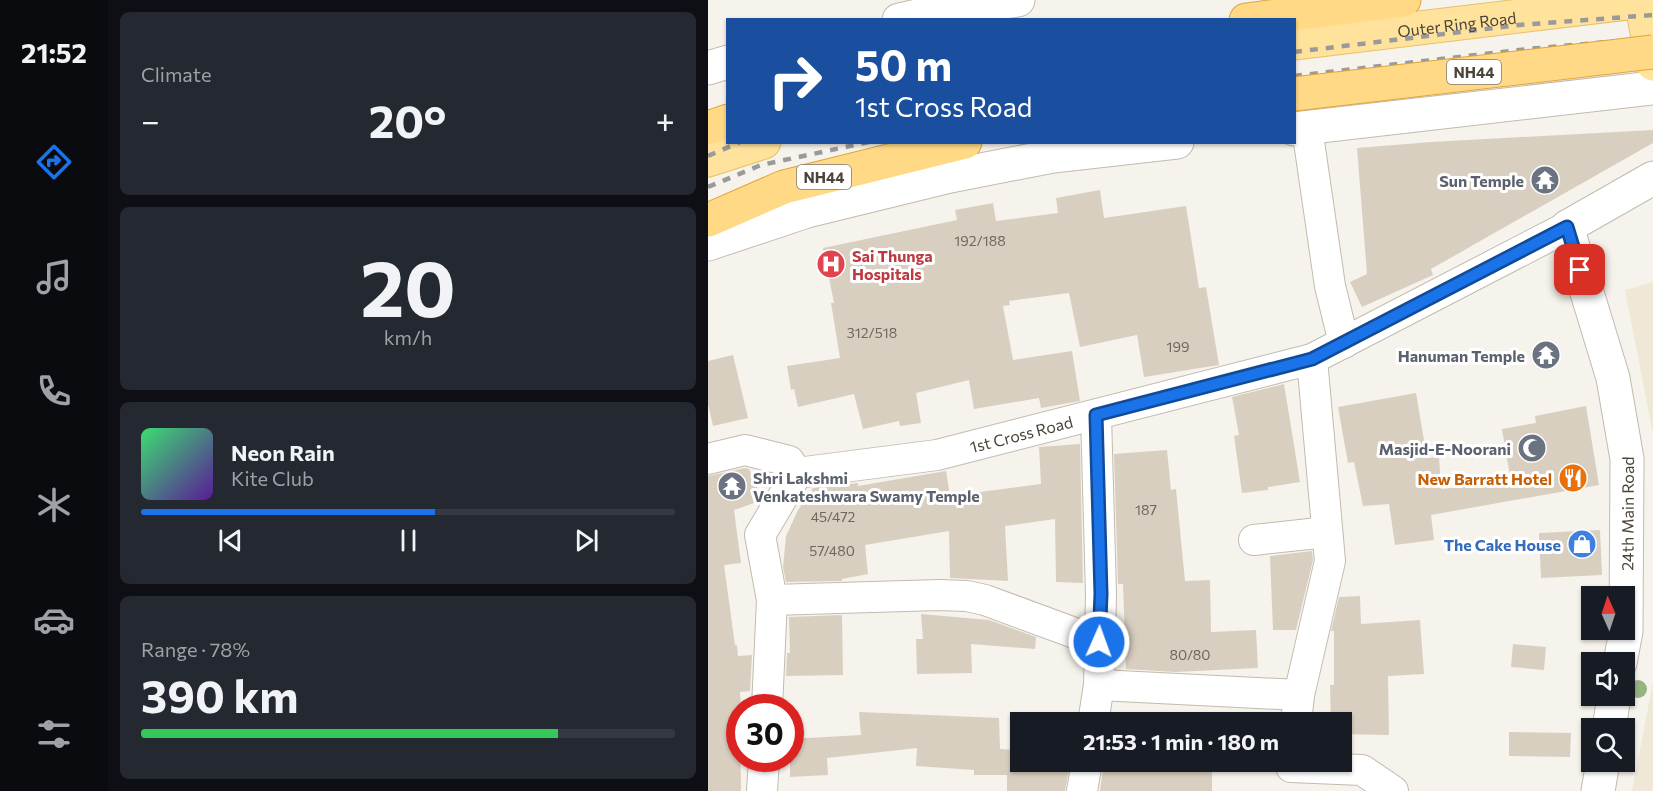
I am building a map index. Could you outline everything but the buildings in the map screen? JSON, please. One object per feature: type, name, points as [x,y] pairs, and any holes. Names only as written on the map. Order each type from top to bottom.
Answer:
[{"type":"highway","name":"Outer Ring Road","points":[[1262,18],[1404,0]]},
{"type":"highway","name":"NH44","points":[[1296,94],[1648,18]]},
{"type":"highway","points":[[708,128],[726,122]]},
{"type":"highway","name":"NH44","points":[[708,220],[784,187],[955,145]]},
{"type":"main road","name":"Outer Ring Road","points":[[1296,43],[1648,18]]},
{"type":"main road","points":[[1648,18],[1653,64]]},
{"type":"main road","points":[[708,160],[758,144]]},
{"type":"street","points":[[908,18],[945,10],[1018,0]]},
{"type":"street","points":[[708,68],[726,63]]},
{"type":"street","points":[[1344,343],[1329,286],[1301,129],[1653,88]]},
{"type":"street","points":[[708,244],[807,212],[950,176],[1053,156],[1159,144]]},
{"type":"street","points":[[1567,227],[1653,177]]},
{"type":"street","name":"1st Cross Road","points":[[797,473],[937,455],[1312,359],[1567,227]]},
{"type":"street","name":"24th Main Road","points":[[1567,227],[1612,378],[1627,459],[1626,631],[1622,652]]},
{"type":"street","points":[[1099,685],[1298,709],[1330,561],[1312,359]]},
{"type":"street","points":[[1095,712],[1099,685],[1101,594],[1096,415]]},
{"type":"street","points":[[708,459],[745,450],[789,461],[797,473],[760,535],[772,600],[768,694]]},
{"type":"street","points":[[1254,540],[1327,532]]},
{"type":"street","points":[[772,600],[967,596],[985,600],[1099,642]]},
{"type":"street","points":[[1291,773],[1362,770],[1393,791]]},
{"type":"street","points":[[762,791],[763,772]]},
{"type":"street","points":[[1082,791],[1085,772]]},
{"type":"street","points":[[1598,791],[1601,772]]},
{"type":"shaded area","points":[[1653,282],[1653,434],[1625,290]]},
{"type":"shaded area","points":[[1653,682],[1653,791],[1632,791]]},
{"type":"railway","points":[[1296,52],[1519,25],[1653,15]]},
{"type":"railway","points":[[1296,76],[1528,49],[1653,38]]},
{"type":"railway","points":[[708,156],[735,144]]},
{"type":"railway","points":[[708,187],[761,165],[860,144]]},
{"type":"place","name":"Sun Temple","points":[[1545,180]]},
{"type":"place","name":"Sai Thunga Hospitals","points":[[831,264]]},
{"type":"place","name":"Hanuman Temple","points":[[1546,355]]},
{"type":"place","name":"Masjid-E-Noorani","points":[[1532,448]]},
{"type":"place","name":"New Barratt Hotel","points":[[1573,478]]},
{"type":"place","name":"Shri Lakshmi Venkateshwara Swamy Temple","points":[[732,486]]},
{"type":"place","name":"The Cake House","points":[[1582,544]]},
{"type":"route","points":[[1099,642],[1101,594],[1096,415],[1312,359],[1567,227],[1580,270]]}]
